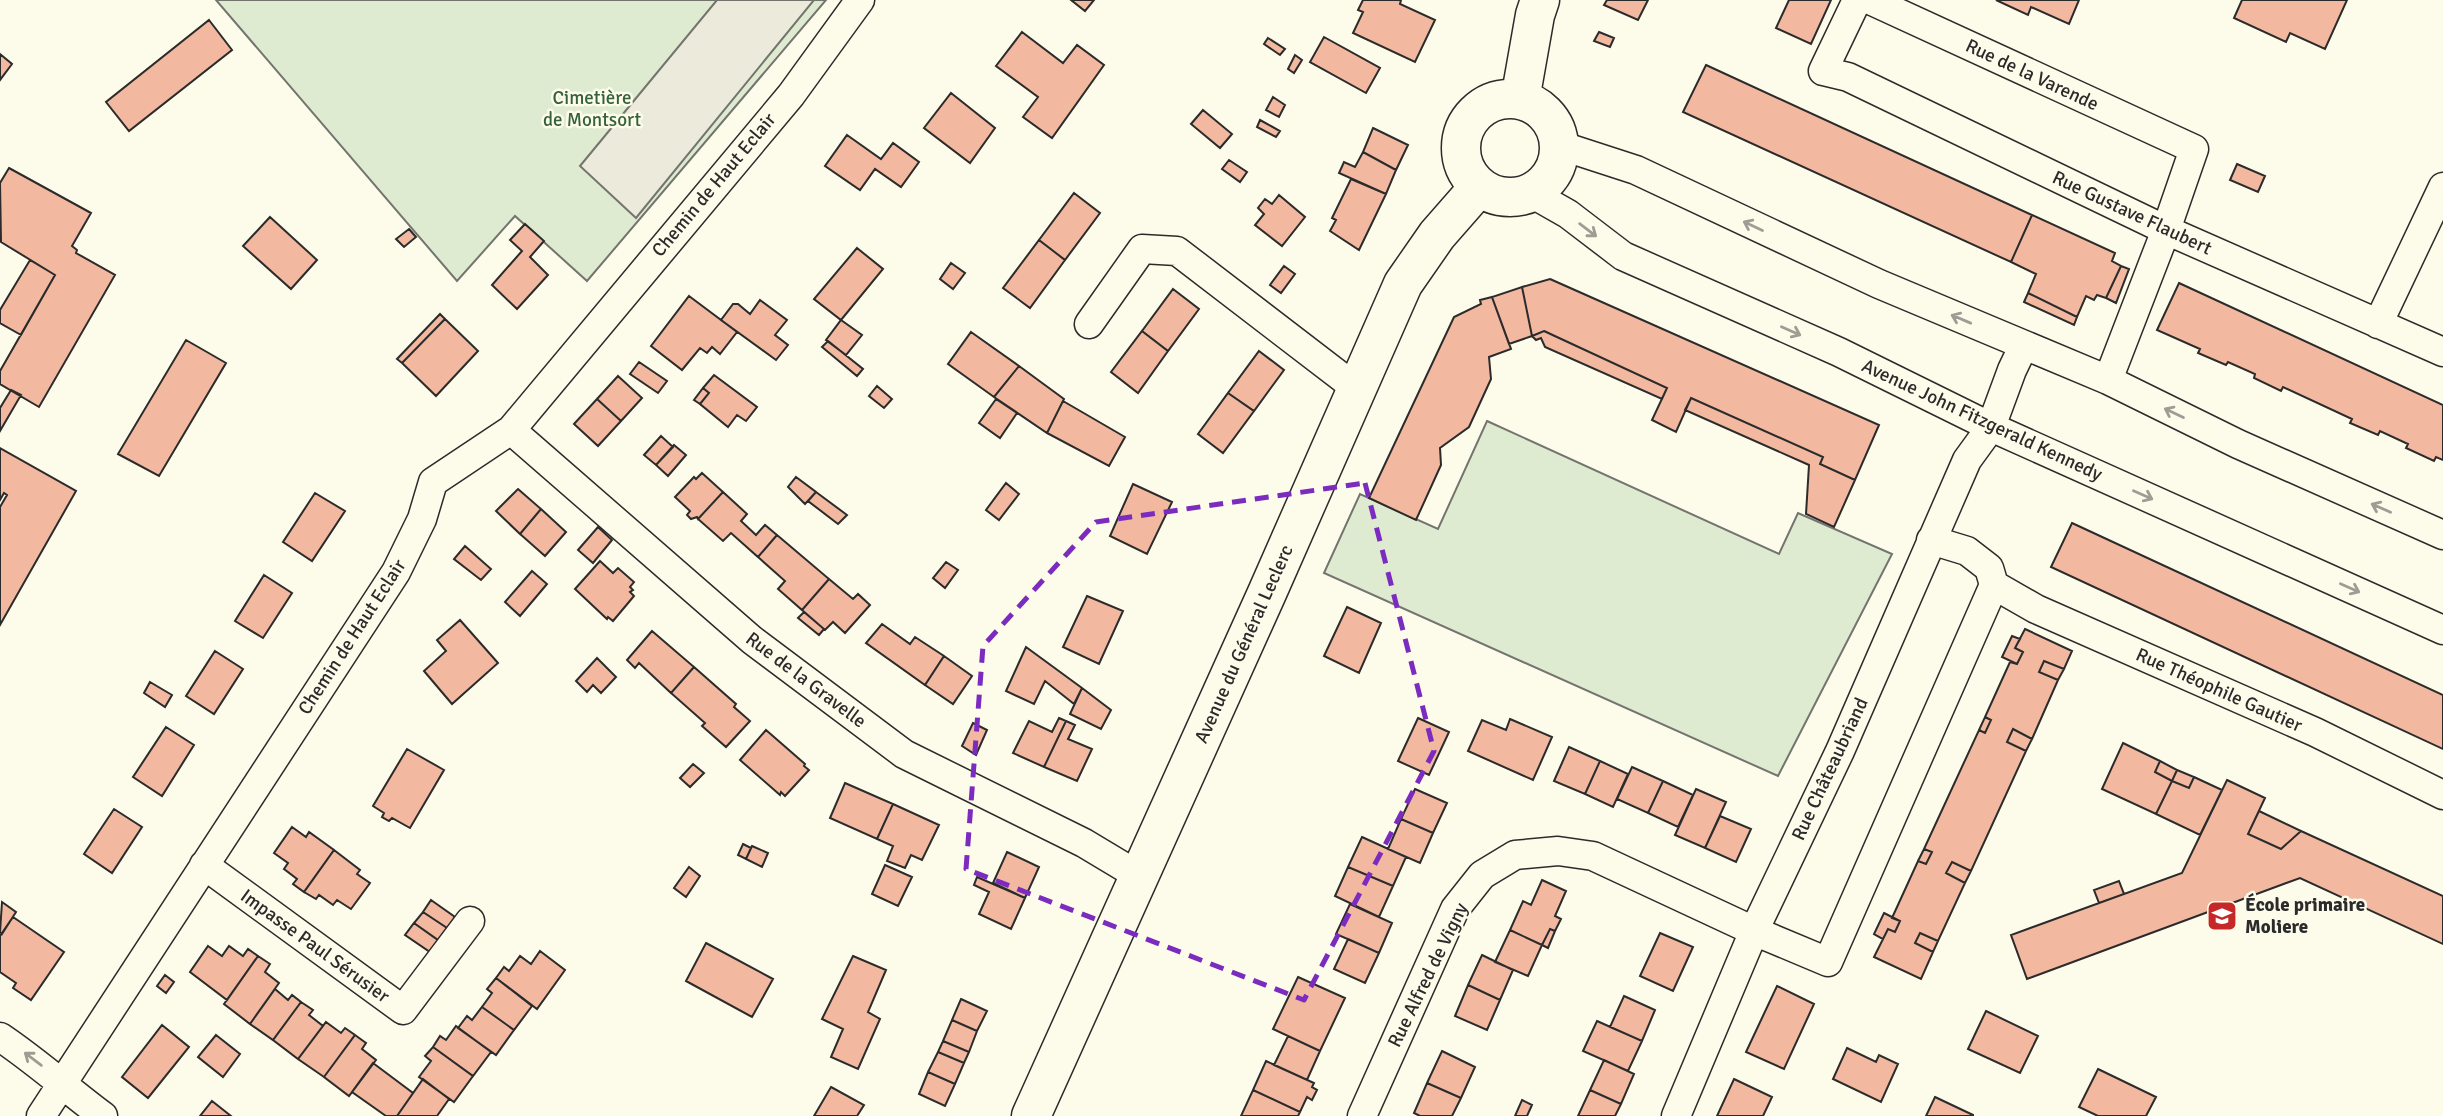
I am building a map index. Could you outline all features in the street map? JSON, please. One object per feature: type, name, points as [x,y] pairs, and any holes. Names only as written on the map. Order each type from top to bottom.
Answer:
[{"type":"main road","points":[[1520,100],[1540,0]]},
{"type":"main road","points":[[1506,98],[1520,100],[1539,108],[1553,124],[1559,145],[1559,157],[1549,178],[1531,193],[1518,197],[1491,194],[1479,187],[1469,176],[1463,163],[1461,148],[1469,121],[1491,102],[1506,98]]},
{"type":"main road","name":"Avenue du Général Leclerc","points":[[1031,1116],[1403,284],[1437,235],[1479,187]]},
{"type":"street","name":"Chemin de Haut Eclair","points":[[41,1116],[396,572],[422,519],[433,482],[511,430],[790,95],[860,0]]},
{"type":"street","name":"Rue Gustave Flaubert","points":[[1857,0],[1823,71],[1848,77],[2166,230],[2443,352]]},
{"type":"street","name":"Rue de la Varende","points":[[1870,0],[2194,149],[2166,230]]},
{"type":"street","points":[[1559,145],[1636,170],[1879,284],[2108,380],[2238,444],[2443,535]]},
{"type":"street","points":[[2378,324],[2443,187]]},
{"type":"street","name":"Avenue John Fitzgerald Kennedy","points":[[1531,193],[1568,214],[1623,256],[1839,352],[1991,427],[2443,630]]},
{"type":"street","points":[[2108,380],[2166,230]]},
{"type":"street","points":[[1089,324],[1142,249],[1177,251],[1357,389]]},
{"type":"street","name":"Rue Châteaubriand","points":[[1676,1116],[1754,931],[1840,751],[1967,460],[1991,427],[2024,345]]},
{"type":"street","name":"Rue de la Gravelle","points":[[511,430],[752,640],[904,754],[1084,843],[1139,876]]},
{"type":"street","points":[[1931,540],[1967,551],[1989,568],[1994,585]]},
{"type":"street","name":"Rue Théophile Gautier","points":[[1994,585],[2036,610],[2315,732],[2443,794]]},
{"type":"street","name":"Rue Alfred de Vigny","points":[[1362,1116],[1455,909],[1482,875],[1515,855],[1558,851],[1593,856],[1754,931],[1828,962],[1994,585]]},
{"type":"street","name":"Impasse Paul Sérusier","points":[[204,865],[403,1010],[470,921]]},
{"type":"street","points":[[0,1037],[37,1062],[103,1116]]},
{"type":"highlighted area","points":[[1365,483],[1434,751],[1304,1000],[966,869],[983,646],[1096,522]]},
{"type":"green space","name":"Cimetière de Montsort","points":[[216,0],[826,0],[587,281],[515,216],[457,281]]},
{"type":"green space","points":[[1487,421],[1779,554],[1798,513],[1892,554],[1778,776],[1324,573],[1360,494],[1438,529]]},
{"type":"shaded area","points":[[717,0],[814,0],[636,218],[580,166]]},
{"type":"building","points":[[1071,0],[1094,0],[1085,11]]},
{"type":"building","points":[[1363,0],[1401,0],[1400,4],[1435,20],[1415,62],[1353,33],[1363,12],[1358,10]]},
{"type":"building","points":[[1607,0],[1648,0],[1638,20],[1604,5]]},
{"type":"building","points":[[1789,0],[1831,0],[1811,44],[1776,28]]},
{"type":"building","points":[[1996,0],[2079,0],[2069,24],[2031,7],[2028,15]]},
{"type":"building","points":[[2242,0],[2347,0],[2325,49],[2290,33],[2286,42],[2234,18]]},
{"type":"building","points":[[209,20],[232,50],[129,131],[106,102]]},
{"type":"building","points":[[1022,32],[1063,63],[1077,45],[1104,65],[1052,138],[1023,117],[1038,97],[996,66]]},
{"type":"building","points":[[1599,32],[1614,38],[1610,47],[1594,41]]},
{"type":"building","points":[[1324,37],[1380,68],[1366,93],[1310,62]]},
{"type":"building","points":[[1268,38],[1285,49],[1280,55],[1264,44]]},
{"type":"building","points":[[0,54],[12,64],[0,80]]},
{"type":"building","points":[[1295,55],[1302,60],[1294,73],[1288,69]]},
{"type":"building","points":[[1706,65],[2032,215],[2011,262],[1683,112]]},
{"type":"building","points":[[951,93],[995,128],[970,163],[924,128]]},
{"type":"building","points":[[1273,97],[1285,105],[1279,117],[1266,110]]},
{"type":"building","points":[[1203,110],[1232,134],[1220,148],[1191,124]]},
{"type":"building","points":[[1260,120],[1280,131],[1276,137],[1257,127]]},
{"type":"building","points":[[1373,128],[1408,145],[1396,170],[1363,152]]},
{"type":"building","points":[[847,135],[881,159],[893,143],[919,162],[901,187],[875,169],[860,190],[825,166]]},
{"type":"building","points":[[1363,152],[1396,170],[1386,194],[1339,173],[1344,162],[1355,167]]},
{"type":"building","points":[[1229,160],[1247,172],[1240,182],[1222,169]]},
{"type":"building","points":[[2237,164],[2265,176],[2258,192],[2230,180]]},
{"type":"building","points":[[9,168],[91,213],[72,246],[77,250],[76,253],[115,275],[39,407],[0,384],[0,371],[55,275],[1,242],[0,183]]},
{"type":"building","points":[[1351,179],[1386,194],[1359,250],[1330,231],[1336,220],[1332,218]]},
{"type":"building","points":[[1074,193],[1100,213],[1065,260],[1039,240]]},
{"type":"building","points":[[1279,195],[1305,217],[1282,246],[1255,225],[1264,214],[1258,208],[1265,199],[1272,204]]},
{"type":"building","points":[[2032,215],[2115,253],[2112,261],[2121,266],[2106,298],[2097,295],[2094,300],[2086,296],[2077,317],[2028,293],[2036,274],[2011,262]]},
{"type":"building","points":[[270,217],[317,260],[291,289],[243,246]]},
{"type":"building","points":[[525,224],[544,241],[530,257],[548,275],[517,309],[492,285],[522,251],[510,240]]},
{"type":"building","points":[[409,229],[416,237],[404,247],[396,239]]},
{"type":"building","points":[[1039,240],[1065,260],[1030,308],[1003,288]]},
{"type":"building","points":[[857,248],[883,269],[841,320],[814,299]]},
{"type":"building","points":[[30,260],[55,275],[21,335],[0,323],[0,310]]},
{"type":"building","points":[[951,263],[965,273],[953,289],[940,279]]},
{"type":"building","points":[[1284,266],[1295,274],[1281,293],[1270,285]]},
{"type":"building","points":[[2121,266],[2129,269],[2116,303],[2106,298]]},
{"type":"building","points":[[1550,279],[1879,425],[1855,480],[1820,464],[1823,457],[1691,398],[1676,432],[1652,420],[1667,388],[1544,331],[1532,336],[1522,287]]},
{"type":"building","points":[[2179,283],[2443,405],[2443,460],[2436,457],[2434,461],[2406,448],[2408,444],[2380,431],[2378,435],[2350,423],[2352,419],[2283,387],[2281,391],[2254,378],[2255,374],[2198,353],[2200,349],[2157,330]]},
{"type":"building","points":[[1522,287],[1532,336],[1509,344],[1492,297]]},
{"type":"building","points":[[1173,289],[1199,309],[1168,351],[1142,331]]},
{"type":"building","points":[[2028,293],[2077,317],[2074,325],[2024,302]]},
{"type":"building","points":[[689,296],[737,332],[720,354],[712,347],[707,353],[700,348],[682,370],[651,346]]},
{"type":"building","points":[[1492,297],[1511,349],[1489,357],[1491,379],[1469,427],[1440,448],[1441,465],[1416,520],[1369,498],[1454,317],[1481,304],[1480,300]]},
{"type":"building","points":[[760,300],[787,320],[775,335],[788,345],[776,360],[721,320],[733,304],[738,304],[750,314]]},
{"type":"building","points":[[440,314],[445,319],[402,363],[397,359]]},
{"type":"building","points":[[445,319],[478,351],[436,396],[402,363]]},
{"type":"building","points":[[841,320],[862,335],[846,355],[826,340]]},
{"type":"building","points":[[1142,331],[1168,351],[1138,393],[1111,372]]},
{"type":"building","points":[[1544,331],[1667,388],[1662,399],[1545,347],[1541,338],[1536,340],[1532,336]]},
{"type":"building","points":[[971,332],[1019,366],[994,397],[948,364]]},
{"type":"building","points":[[186,340],[226,363],[159,476],[118,454]]},
{"type":"building","points":[[828,341],[863,369],[857,376],[822,347]]},
{"type":"building","points":[[1259,351],[1284,370],[1254,411],[1228,393]]},
{"type":"building","points":[[639,362],[667,381],[658,393],[630,374]]},
{"type":"building","points":[[1019,366],[1064,399],[1047,433],[994,397]]},
{"type":"building","points":[[714,375],[757,407],[746,421],[737,415],[728,427],[700,404],[709,393],[703,388]]},
{"type":"building","points":[[618,376],[642,398],[621,421],[597,399]]},
{"type":"building","points":[[877,386],[892,399],[884,408],[869,396]]},
{"type":"building","points":[[703,388],[709,393],[700,404],[694,400]]},
{"type":"building","points":[[11,390],[21,395],[0,431],[0,408]]},
{"type":"building","points":[[1228,393],[1254,411],[1223,453],[1198,434]]},
{"type":"building","points":[[1691,398],[1823,457],[1820,464],[1855,480],[1834,527],[1806,514],[1809,465],[1685,410]]},
{"type":"building","points":[[597,399],[621,421],[598,446],[574,424]]},
{"type":"building","points":[[996,399],[1017,413],[1000,438],[979,423]]},
{"type":"building","points":[[1063,401],[1125,437],[1109,466],[1047,433]]},
{"type":"building","points":[[661,436],[673,447],[656,465],[644,455]]},
{"type":"building","points":[[674,445],[686,455],[668,476],[656,465]]},
{"type":"building","points":[[0,448],[76,491],[0,625],[0,507],[7,495],[4,493],[0,500]]},
{"type":"building","points":[[702,473],[723,492],[698,519],[691,519],[687,515],[690,511],[675,497],[694,477],[696,479]]},
{"type":"building","points":[[796,477],[816,492],[805,504],[788,487]]},
{"type":"building","points":[[1006,483],[1019,494],[999,520],[986,510]]},
{"type":"building","points":[[1133,484],[1172,502],[1147,554],[1110,536]]},
{"type":"building","points":[[518,489],[541,509],[520,534],[496,511]]},
{"type":"building","points":[[723,492],[747,514],[741,521],[756,535],[765,525],[777,535],[758,557],[731,533],[723,541],[698,519]]},
{"type":"building","points":[[816,492],[847,515],[838,524],[808,501]]},
{"type":"building","points":[[315,493],[345,511],[312,561],[283,542]]},
{"type":"building","points":[[541,509],[566,532],[545,556],[520,534]]},
{"type":"building","points":[[2072,523],[2443,695],[2443,749],[2051,567]]},
{"type":"building","points":[[598,527],[612,540],[593,563],[578,550]]},
{"type":"building","points":[[777,535],[829,579],[802,610],[778,589],[785,581],[758,557]]},
{"type":"building","points":[[465,546],[491,569],[481,580],[454,559]]},
{"type":"building","points":[[600,561],[613,573],[618,568],[634,582],[630,592],[634,596],[613,621],[608,617],[607,619],[575,589]]},
{"type":"building","points":[[946,562],[958,570],[945,588],[933,578]]},
{"type":"building","points":[[532,571],[547,584],[520,616],[505,602]]},
{"type":"building","points":[[264,575],[292,593],[263,638],[235,621]]},
{"type":"building","points":[[829,579],[853,599],[858,594],[870,605],[845,633],[833,622],[825,630],[802,610]]},
{"type":"building","points":[[1087,596],[1123,611],[1099,664],[1063,647]]},
{"type":"building","points":[[1347,607],[1381,623],[1359,673],[1324,656]]},
{"type":"building","points":[[804,612],[824,629],[819,635],[798,618]]},
{"type":"building","points":[[460,620],[498,663],[452,704],[424,671],[446,651],[437,640]]},
{"type":"building","points":[[882,624],[910,644],[915,637],[944,656],[925,685],[866,643]]},
{"type":"building","points":[[2025,629],[2072,651],[2064,669],[2044,661],[2039,672],[2058,680],[2032,739],[2013,729],[2007,742],[2026,751],[1971,871],[1952,862],[1946,873],[1965,883],[1938,941],[1920,933],[1915,943],[1933,952],[1921,979],[1874,957],[1888,929],[1895,932],[1900,921],[1892,918],[1918,861],[1926,864],[1932,852],[1924,849],[1979,730],[1985,733],[1991,720],[1985,717],[2010,662],[2017,664],[2023,652],[2015,648]]},
{"type":"building","points":[[652,631],[694,667],[671,693],[639,663],[635,668],[627,660]]},
{"type":"building","points":[[2012,636],[2020,639],[2015,648],[2023,652],[2017,664],[2002,657]]},
{"type":"building","points":[[1026,647],[1082,688],[1074,704],[1045,681],[1034,704],[1006,691]]},
{"type":"building","points":[[215,651],[243,669],[214,714],[186,696]]},
{"type":"building","points":[[944,656],[972,676],[953,704],[925,685]]},
{"type":"building","points":[[597,658],[616,677],[601,693],[593,685],[587,692],[576,681]]},
{"type":"building","points":[[2044,661],[2064,669],[2058,680],[2039,672]]},
{"type":"building","points":[[694,667],[736,704],[734,707],[750,721],[726,747],[702,726],[705,723],[671,693]]},
{"type":"building","points":[[150,682],[172,695],[165,707],[144,693]]},
{"type":"building","points":[[1082,688],[1111,710],[1101,729],[1070,714]]},
{"type":"building","points":[[1985,717],[1991,720],[1985,733],[1979,730]]},
{"type":"building","points":[[1059,718],[1066,721],[1044,767],[1013,753],[1029,721],[1052,732]]},
{"type":"building","points":[[1418,718],[1449,732],[1429,775],[1398,761]]},
{"type":"building","points":[[1510,719],[1552,737],[1533,780],[1468,751],[1482,720],[1506,730]]},
{"type":"building","points":[[1066,721],[1075,725],[1068,739],[1092,749],[1077,781],[1044,767]]},
{"type":"building","points":[[973,723],[987,730],[976,755],[962,746]]},
{"type":"building","points":[[166,727],[194,745],[162,796],[133,777]]},
{"type":"building","points":[[2013,729],[2032,739],[2026,751],[2007,742]]},
{"type":"building","points":[[766,730],[809,770],[785,796],[781,792],[780,795],[740,760]]},
{"type":"building","points":[[2123,743],[2160,761],[2155,772],[2172,781],[2156,814],[2102,789]]},
{"type":"building","points":[[1569,747],[1600,761],[1585,794],[1554,781]]},
{"type":"building","points":[[407,749],[444,770],[410,828],[392,818],[389,821],[382,817],[384,813],[373,806]]},
{"type":"building","points":[[1600,761],[1628,774],[1613,807],[1585,794]]},
{"type":"building","points":[[2160,761],[2177,770],[2172,781],[2155,772]]},
{"type":"building","points":[[693,764],[704,773],[690,787],[680,778]]},
{"type":"building","points":[[1632,767],[1663,781],[1648,813],[1617,799]]},
{"type":"building","points":[[2177,770],[2194,777],[2189,788],[2172,781]]},
{"type":"building","points":[[2194,777],[2222,790],[2200,835],[2156,814],[2172,781],[2189,788]]},
{"type":"building","points":[[2227,780],[2265,798],[2248,834],[2281,849],[2301,831],[2443,896],[2443,944],[2300,878],[2027,979],[2011,935],[2182,873]]},
{"type":"building","points":[[1663,781],[1693,795],[1678,827],[1648,813]]},
{"type":"building","points":[[845,783],[893,804],[877,839],[830,818]]},
{"type":"building","points":[[1415,789],[1447,803],[1433,833],[1401,819]]},
{"type":"building","points":[[1696,789],[1726,802],[1705,848],[1675,835]]},
{"type":"building","points":[[893,804],[939,825],[922,860],[911,855],[905,868],[887,861],[893,846],[877,839]]},
{"type":"building","points":[[114,809],[142,827],[112,873],[84,854]]},
{"type":"building","points":[[2259,811],[2301,831],[2281,849],[2248,834]]},
{"type":"building","points":[[1720,816],[1751,829],[1736,862],[1705,848]]},
{"type":"building","points":[[1401,819],[1433,833],[1420,863],[1388,849]]},
{"type":"building","points":[[292,827],[306,837],[309,832],[334,850],[304,892],[293,884],[297,879],[284,869],[288,863],[274,853]]},
{"type":"building","points":[[1362,837],[1406,857],[1393,886],[1348,867]]},
{"type":"building","points":[[743,844],[751,848],[746,859],[738,855]]},
{"type":"building","points":[[752,846],[768,853],[762,867],[746,859]]},
{"type":"building","points":[[1924,849],[1932,852],[1926,864],[1918,861]]},
{"type":"building","points":[[334,850],[360,870],[357,874],[370,883],[351,909],[337,900],[333,905],[319,895],[316,899],[304,892]]},
{"type":"building","points":[[1007,852],[1039,867],[1025,898],[993,883]]},
{"type":"building","points":[[1952,862],[1971,871],[1965,883],[1946,873]]},
{"type":"building","points":[[885,865],[912,877],[898,906],[872,894]]},
{"type":"building","points":[[689,867],[700,876],[686,897],[674,888]]},
{"type":"building","points":[[1348,867],[1393,886],[1379,917],[1335,896]]},
{"type":"building","points":[[977,877],[1025,898],[1011,929],[979,914],[989,892],[974,885]]},
{"type":"building","points":[[1542,880],[1566,891],[1555,916],[1561,919],[1555,931],[1550,929],[1542,945],[1510,930],[1523,901],[1531,905]]},
{"type":"building","points":[[2119,881],[2124,894],[2099,903],[2094,890]]},
{"type":"building","points":[[431,900],[455,917],[447,928],[423,912]]},
{"type":"building","points":[[2,902],[16,912],[2,934],[0,932]]},
{"type":"building","points":[[1350,904],[1392,923],[1379,953],[1336,934]]},
{"type":"building","points":[[423,912],[447,928],[438,940],[414,923]]},
{"type":"building","points":[[1884,913],[1900,921],[1895,932],[1888,929],[1883,939],[1874,934]]},
{"type":"building","points":[[13,917],[64,952],[31,1000],[13,988],[16,983],[0,972],[0,936]]},
{"type":"building","points":[[414,923],[438,940],[430,952],[405,935]]},
{"type":"building","points":[[1550,929],[1555,931],[1548,948],[1542,945]]},
{"type":"building","points":[[1510,930],[1542,945],[1528,976],[1495,962]]},
{"type":"building","points":[[1660,933],[1693,947],[1673,991],[1640,976]]},
{"type":"building","points":[[1920,933],[1938,941],[1933,952],[1915,943]]},
{"type":"building","points":[[1348,939],[1379,953],[1365,983],[1334,969]]},
{"type":"building","points":[[706,943],[773,979],[752,1017],[686,981]]},
{"type":"building","points":[[208,946],[222,956],[229,946],[243,956],[248,949],[258,956],[227,1000],[190,972]]},
{"type":"building","points":[[540,951],[565,970],[537,1009],[496,978],[504,967],[509,971],[520,956],[531,964]]},
{"type":"building","points":[[1482,955],[1513,970],[1500,1000],[1468,985]]},
{"type":"building","points":[[258,956],[270,964],[265,972],[279,983],[250,1024],[224,1004]]},
{"type":"building","points":[[853,956],[886,970],[868,1012],[880,1019],[858,1069],[831,1057],[843,1029],[822,1019]]},
{"type":"building","points":[[165,975],[174,982],[166,993],[157,986]]},
{"type":"building","points":[[1298,977],[1345,998],[1320,1051],[1273,1029]]},
{"type":"building","points":[[496,978],[532,1006],[514,1030],[482,1007],[492,993],[487,989]]},
{"type":"building","points":[[1468,985],[1500,1000],[1487,1030],[1455,1016]]},
{"type":"building","points":[[1777,986],[1814,1004],[1784,1069],[1746,1052]]},
{"type":"building","points":[[275,989],[288,1000],[292,995],[301,1002],[273,1040],[250,1024]]},
{"type":"building","points":[[1624,996],[1655,1010],[1642,1041],[1610,1027]]},
{"type":"building","points":[[961,999],[987,1011],[977,1031],[952,1020]]},
{"type":"building","points":[[301,1002],[313,1010],[309,1015],[323,1026],[298,1059],[273,1040]]},
{"type":"building","points":[[482,1007],[514,1030],[496,1055],[458,1028],[467,1016],[472,1020]]},
{"type":"building","points":[[1986,1011],[2038,1036],[2020,1073],[1968,1049]]},
{"type":"building","points":[[952,1020],[977,1031],[969,1052],[943,1041]]},
{"type":"building","points":[[1597,1021],[1642,1041],[1628,1071],[1583,1051]]},
{"type":"building","points":[[326,1022],[341,1033],[345,1028],[355,1035],[324,1077],[298,1059]]},
{"type":"building","points":[[162,1025],[189,1047],[148,1098],[122,1077]]},
{"type":"building","points":[[456,1026],[491,1052],[473,1076],[433,1047],[440,1036],[446,1040]]},
{"type":"building","points":[[216,1035],[240,1054],[223,1077],[198,1057]]},
{"type":"building","points":[[355,1035],[366,1043],[362,1049],[376,1060],[349,1096],[324,1077]]},
{"type":"building","points":[[1288,1036],[1320,1051],[1307,1080],[1274,1065]]},
{"type":"building","points":[[943,1041],[969,1052],[964,1063],[938,1052]]},
{"type":"building","points":[[433,1047],[473,1076],[454,1102],[419,1077],[431,1061],[425,1056]]},
{"type":"building","points":[[1847,1048],[1876,1062],[1879,1055],[1898,1064],[1881,1102],[1833,1079]]},
{"type":"building","points":[[1442,1051],[1475,1067],[1461,1098],[1427,1083]]},
{"type":"building","points":[[938,1052],[964,1063],[955,1084],[928,1072]]},
{"type":"building","points":[[1604,1060],[1634,1074],[1621,1104],[1590,1090]]},
{"type":"building","points":[[1266,1061],[1314,1083],[1312,1087],[1317,1090],[1312,1100],[1307,1097],[1300,1112],[1253,1090]]},
{"type":"building","points":[[373,1063],[413,1093],[397,1116],[386,1116],[352,1092]]},
{"type":"building","points":[[2098,1069],[2156,1097],[2146,1116],[2098,1116],[2079,1107]]},
{"type":"building","points":[[928,1072],[955,1084],[945,1106],[919,1094]]},
{"type":"building","points":[[423,1079],[449,1099],[437,1116],[397,1116]]},
{"type":"building","points":[[1734,1079],[1772,1097],[1763,1116],[1717,1116]]},
{"type":"building","points":[[1427,1083],[1461,1098],[1452,1116],[1420,1116],[1414,1113]]},
{"type":"building","points":[[831,1087],[864,1105],[857,1116],[814,1116]]},
{"type":"building","points":[[1253,1090],[1300,1112],[1298,1116],[1241,1116]]},
{"type":"building","points":[[1590,1090],[1621,1104],[1615,1116],[1578,1116]]},
{"type":"building","points":[[1935,1097],[1973,1115],[1973,1116],[1926,1116]]},
{"type":"building","points":[[1522,1100],[1532,1105],[1527,1116],[1515,1116]]},
{"type":"building","points":[[212,1101],[231,1116],[200,1116]]},
{"type":"place","name":"École primaire Moliere","points":[[2222,916]]}]
